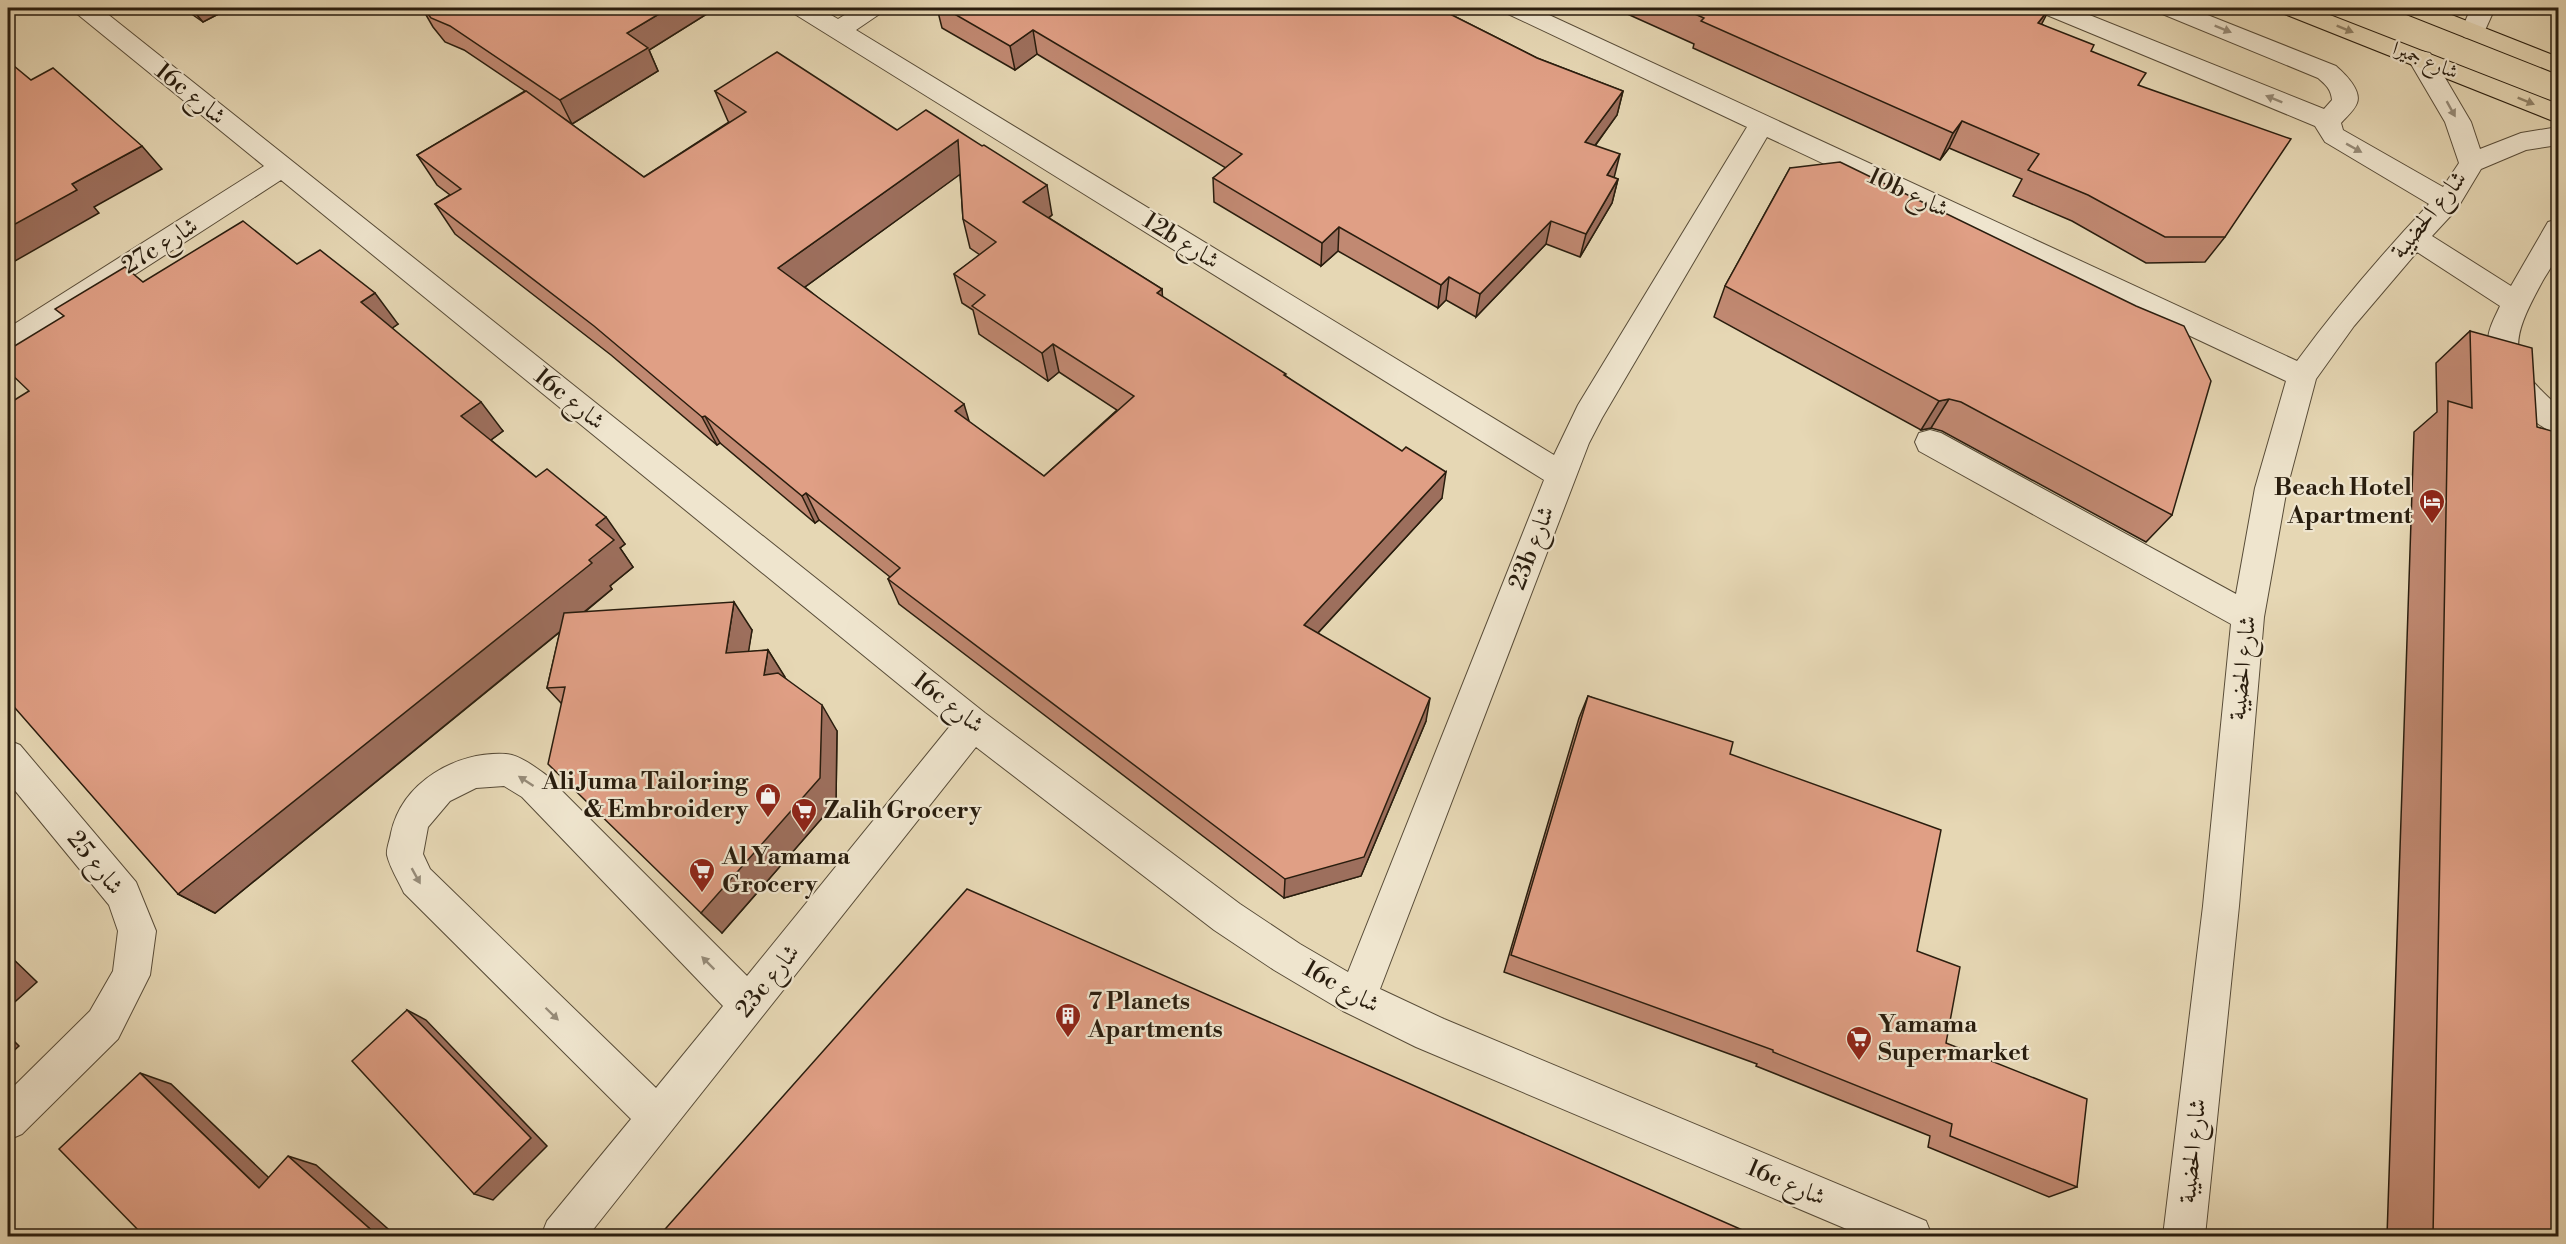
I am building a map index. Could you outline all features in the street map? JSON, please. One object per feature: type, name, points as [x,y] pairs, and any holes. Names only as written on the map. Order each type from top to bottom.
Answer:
[{"type":"main road","name":"شارع جميرا","points":[[2291,8],[2559,114]]},
{"type":"main road","name":"شارع جميرا","points":[[2413,8],[2559,66]]},
{"type":"street","name":"16c شارع","points":[[85,8],[973,724],[1227,917],[1287,957],[1357,998],[1430,1033],[1911,1236]]},
{"type":"street","name":"12b شارع","points":[[802,8],[1560,474]]},
{"type":"street","points":[[838,30],[872,8]]},
{"type":"street","name":"10b شارع","points":[[1515,8],[2302,376]]},
{"type":"street","points":[[2051,8],[2328,121]]},
{"type":"street","points":[[2169,8],[2327,72],[2338,81],[2345,92],[2345,102],[2328,121],[2328,128],[2334,136],[2447,202]]},
{"type":"street","points":[[2472,31],[2483,8]]},
{"type":"street","name":"شارع الحضيبة","points":[[2421,59],[2458,122],[2472,163]]},
{"type":"street","name":"23b شارع","points":[[1357,998],[1560,474],[1589,412],[1761,125]]},
{"type":"street","name":"شارع الحضيبة","points":[[2184,1236],[2221,906],[2248,617],[2271,488],[2302,376],[2344,318],[2382,272],[2447,202],[2472,163],[2521,142],[2559,136]]},
{"type":"street","name":"27c شارع","points":[[8,342],[281,168]]},
{"type":"street","points":[[2559,229],[2517,303],[2502,338],[2505,359],[2517,383],[2536,405],[2559,422]]},
{"type":"street","points":[[2415,238],[2517,303]]},
{"type":"street","points":[[1930,442],[2248,617]]},
{"type":"street","name":"23c شارع","points":[[562,1236],[973,724]]},
{"type":"street","name":"شارع 25","points":[[8,756],[123,894],[137,931],[131,975],[104,1025],[8,1120]]},
{"type":"street","points":[[658,1118],[417,881],[405,854],[412,820],[437,790],[472,772],[508,770],[534,786],[749,1005]]},
{"type":"building","points":[[423,8],[669,8],[627,33],[648,48],[560,100],[450,26],[431,18]]},
{"type":"building","points":[[944,8],[1438,8],[1537,58],[1623,91],[1585,142],[1620,154],[1607,175],[1618,179],[1586,234],[1551,221],[1480,294],[1449,277],[1441,285],[1339,227],[1322,243],[1213,178],[1242,154],[1033,30],[1010,46]]},
{"type":"building","points":[[1681,8],[2050,8],[2038,23],[2094,45],[2091,51],[2146,73],[2138,85],[2291,139],[2225,237],[2165,237],[2088,195],[2028,170],[2039,154],[1962,121],[1953,133],[1701,21],[1704,18]]},
{"type":"building","points":[[777,52],[897,130],[926,110],[1047,185],[1023,202],[1162,289],[1157,293],[1286,374],[1284,375],[1402,451],[1406,447],[1446,472],[1304,625],[1430,698],[1364,857],[1285,879],[888,579],[900,568],[806,493],[802,496],[705,416],[702,417],[594,326],[435,204],[461,189],[417,155],[526,91],[644,177],[746,112],[715,91]],"holes":[[[958,140],[963,219],[996,242],[954,274],[985,295],[972,306],[1042,353],[1053,344],[1134,396],[1044,476],[955,411],[964,404],[778,268]]]},
{"type":"building","points":[[8,61],[31,80],[53,68],[142,146],[72,184],[77,190],[8,228]]},
{"type":"building","points":[[1840,162],[2136,306],[2184,326],[2211,381],[2172,515],[1961,402],[1949,399],[1939,401],[1725,286],[1790,168]]},
{"type":"building","points":[[243,221],[297,264],[320,250],[375,293],[361,302],[481,402],[461,416],[536,477],[547,469],[606,517],[596,525],[614,540],[589,560],[592,563],[178,894],[8,700],[8,404],[29,391],[8,371],[8,350],[64,316],[55,309],[125,267],[143,282]]},
{"type":"building","points":[[2470,331],[2532,348],[2537,427],[2559,433],[2559,1236],[2433,1236],[2448,401],[2472,408]]},
{"type":"building","points":[[734,602],[726,653],[768,650],[764,675],[778,673],[822,705],[820,778],[701,913],[548,764],[565,687],[547,688],[564,613]]},
{"type":"building","points":[[1588,696],[1733,742],[1730,754],[1941,830],[1917,951],[1960,967],[1946,1043],[2087,1099],[2077,1187],[1950,1136],[1952,1124],[1773,1052],[1773,1050],[1511,955]]},
{"type":"building","name":"7 Planets Apartments","points":[[967,889],[1756,1236],[659,1236]]},
{"type":"building","points":[[407,1010],[531,1138],[474,1194],[352,1061]]},
{"type":"building","points":[[140,1073],[259,1188],[288,1156],[378,1236],[144,1236],[59,1149]]},
{"type":"place","name":"Beach Hotel Apartment","points":[[2432,525]]},
{"type":"place","name":"Ali Juma Tailoring & Embroidery","points":[[768,819]]},
{"type":"place","name":"Zalih Grocery","points":[[804,834]]},
{"type":"place","name":"Al Yamama Grocery","points":[[702,894]]},
{"type":"place","name":"7 Planets Apartments","points":[[1068,1039]]},
{"type":"place","name":"Yamama Supermarket","points":[[1859,1062]]}]
